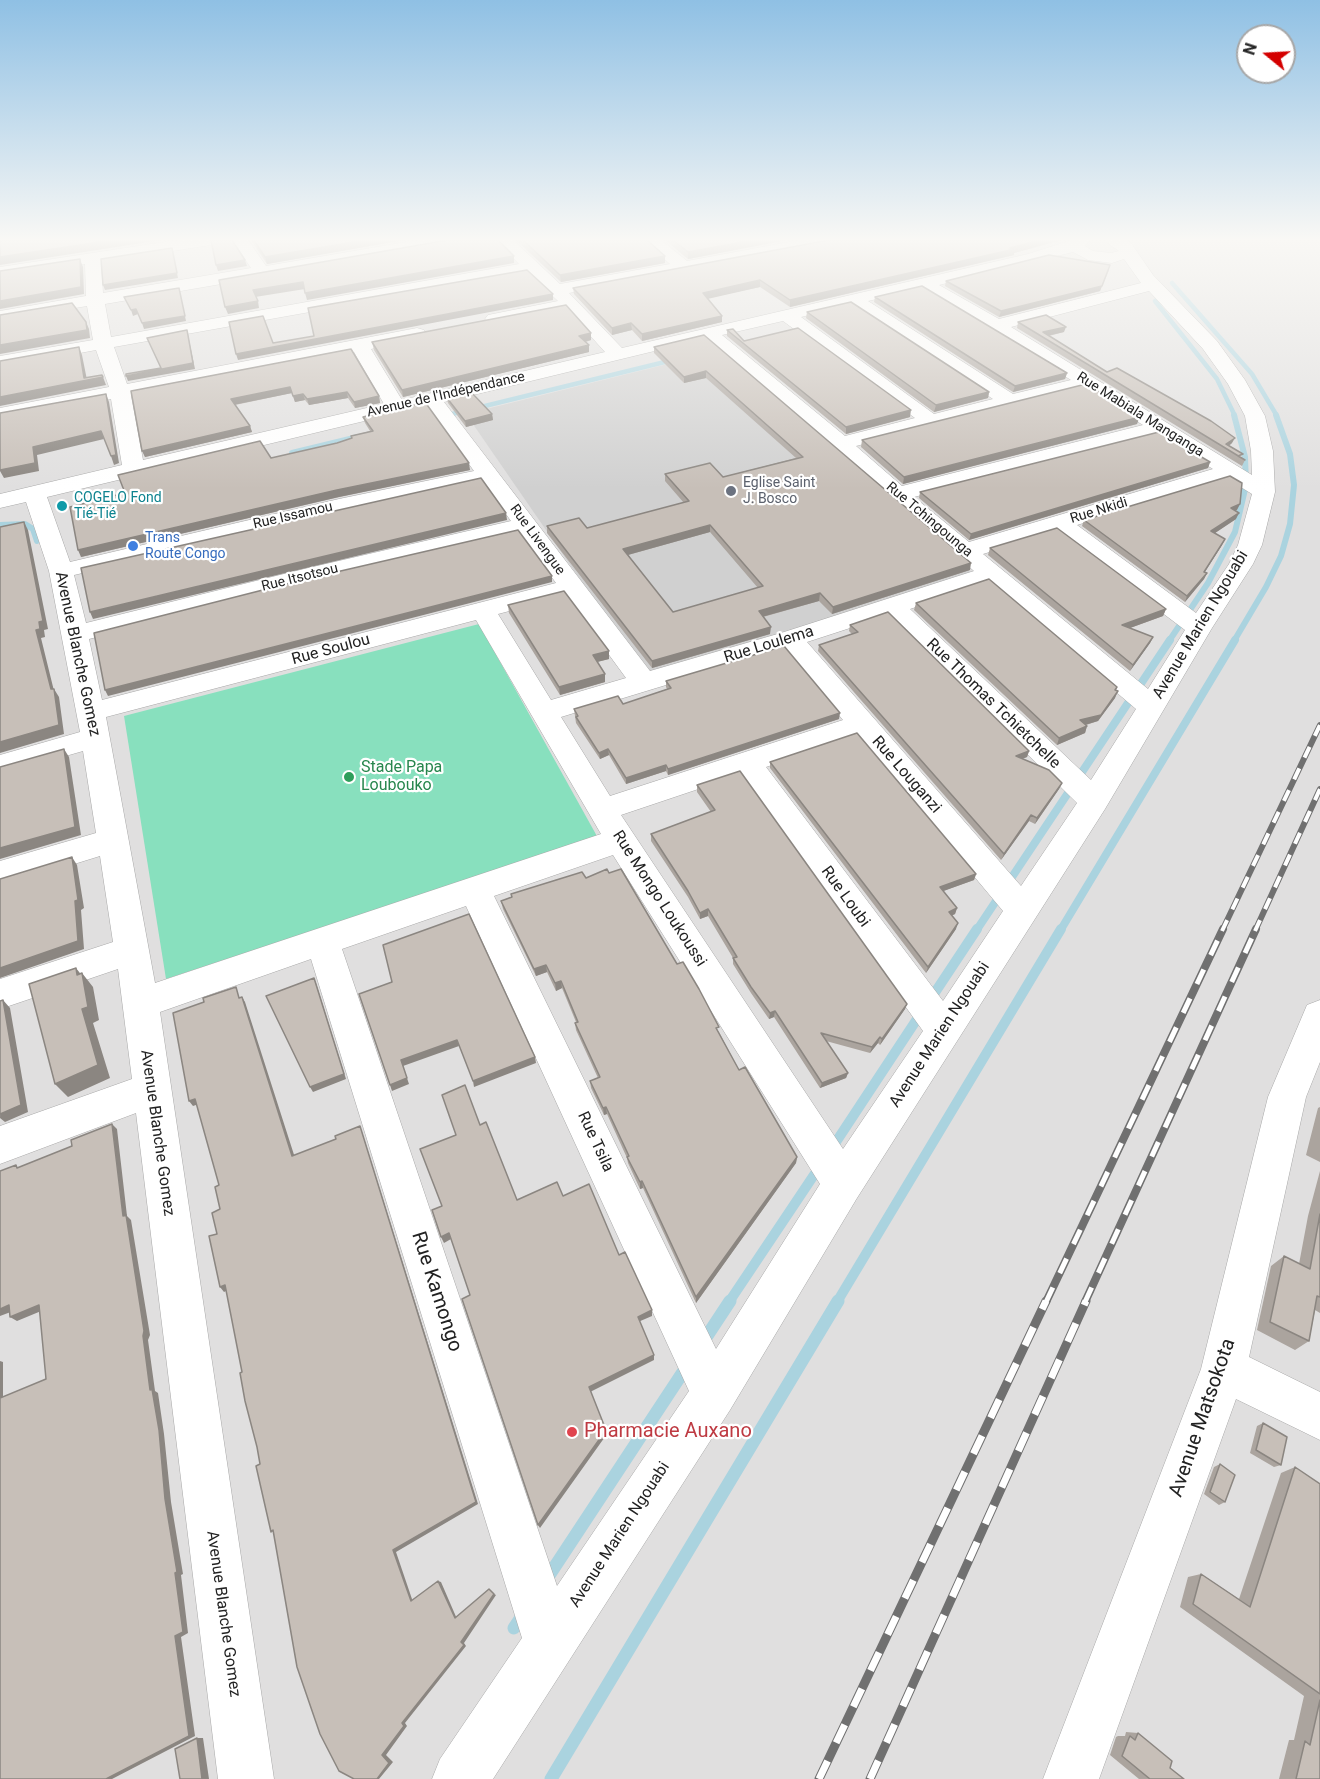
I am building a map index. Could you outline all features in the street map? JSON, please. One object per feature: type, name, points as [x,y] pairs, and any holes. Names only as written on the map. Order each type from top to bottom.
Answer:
[{"type":"street","points":[[99,323],[103,343],[120,391],[134,468]]},
{"type":"street","points":[[0,362],[220,323]]},
{"type":"street","points":[[304,323],[322,352]]},
{"type":"street","points":[[588,323],[617,354]]},
{"type":"street","name":"Avenue de l'Indépendance","points":[[17,497],[748,323]]},
{"type":"street","points":[[797,323],[930,420]]},
{"type":"street","points":[[891,323],[1010,401]]},
{"type":"street","name":"Rue Mabiala Manganga","points":[[993,323],[1264,492]]},
{"type":"street","points":[[996,325],[1000,323]]},
{"type":"street","name":"Avenue Marien Ngouabi","points":[[460,1779],[714,1394],[843,1184],[1094,801],[1245,554],[1264,492],[1262,451],[1255,416],[1238,384],[1210,345],[1190,323]]},
{"type":"street","points":[[0,414],[437,330]]},
{"type":"street","name":"Rue Tchingounga","points":[[708,333],[1151,707]]},
{"type":"street","points":[[359,345],[396,407]]},
{"type":"street","points":[[841,443],[1086,382]]},
{"type":"street","name":"Rue Livengue","points":[[432,399],[643,682]]},
{"type":"street","points":[[897,494],[1158,428]]},
{"type":"street","name":"Rue Nkidi","points":[[966,551],[1231,471]]},
{"type":"street","name":"Rue Issamou","points":[[61,571],[339,506],[490,474]]},
{"type":"street","name":"Avenue Blanche Gomez","points":[[17,497],[61,571],[93,725],[141,1003],[246,1779]]},
{"type":"street","points":[[1059,524],[1198,628]]},
{"type":"street","name":"Rue Itsotsou","points":[[75,634],[304,576],[525,525]]},
{"type":"street","name":"Rue Loulema","points":[[544,712],[790,639],[994,573]]},
{"type":"street","name":"Rue Soulou","points":[[0,765],[93,725],[483,610],[571,587]]},
{"type":"street","name":"Rue Thomas Tchietchelle","points":[[893,607],[1094,801]]},
{"type":"street","name":"Rue Mongo Loukoussi","points":[[483,610],[620,840],[843,1184]]},
{"type":"street","name":"Rue Louganzi","points":[[790,639],[1022,910]]},
{"type":"street","points":[[603,810],[747,764],[861,724]]},
{"type":"street","name":"Rue Loubi","points":[[747,764],[943,1030]]},
{"type":"street","points":[[0,874],[112,840]]},
{"type":"street","points":[[141,1003],[476,891],[620,840]]},
{"type":"street","name":"Rue Tsila","points":[[476,891],[714,1394]]},
{"type":"street","name":"Rue Kamongo","points":[[322,941],[550,1643]]},
{"type":"street","points":[[0,994],[131,950]]},
{"type":"street","name":"Avenue Matsokota","points":[[1071,1779],[1224,1369],[1287,1097],[1320,1016]]},
{"type":"street","points":[[0,1145],[151,1090]]},
{"type":"street","points":[[1224,1369],[1320,1417]]},
{"type":"shaded area","points":[[0,323],[1320,323],[1320,1779],[0,1779]]},
{"type":"shaded area","points":[[720,351],[976,577],[646,675],[466,414]]},
{"type":"green space","name":"Stade Papa Loubouko","points":[[479,624],[598,838],[166,979],[124,716]]},
{"type":"building","points":[[0,323],[86,323],[87,330],[0,345]]},
{"type":"building","points":[[229,323],[266,323],[273,343],[314,336],[311,323],[400,323],[236,354]]},
{"type":"building","points":[[472,323],[582,323],[591,333],[579,336],[589,345],[402,390],[372,342]]},
{"type":"building","points":[[607,323],[631,323],[612,328]]},
{"type":"building","points":[[631,323],[691,323],[642,334]]},
{"type":"building","points":[[822,323],[883,323],[989,392],[936,405]]},
{"type":"building","points":[[916,323],[984,323],[1067,373],[1015,386]]},
{"type":"building","points":[[1020,323],[1059,323],[1066,327],[1043,332],[1107,372],[1117,368],[1211,421],[1235,438],[1226,444],[1243,454],[1238,456]]},
{"type":"building","points":[[798,328],[911,410],[846,427],[727,330],[733,329],[744,341]]},
{"type":"building","points":[[187,330],[193,363],[126,376],[126,374],[161,368],[147,338]]},
{"type":"building","points":[[704,335],[971,563],[833,607],[820,593],[759,611],[771,627],[652,661],[547,526],[579,518],[587,528],[689,501],[665,474],[710,463],[723,477],[803,457],[706,371],[684,377],[654,347]],"holes":[[[710,525],[763,586],[673,612],[623,549]]]},
{"type":"building","points":[[79,347],[84,378],[102,375],[103,377],[0,397],[0,361]]},
{"type":"building","points":[[351,349],[379,396],[354,402],[347,392],[307,399],[303,394],[293,396],[290,387],[231,399],[250,426],[142,451],[131,391]]},
{"type":"building","points":[[1086,384],[1140,417],[904,477],[862,440]]},
{"type":"building","points":[[471,392],[492,414],[465,421],[447,398]]},
{"type":"building","points":[[106,394],[116,455],[111,456],[101,431],[33,447],[35,463],[0,470],[0,413]]},
{"type":"building","points":[[425,402],[469,463],[337,490],[78,550],[70,507],[125,493],[118,475],[260,441],[271,458],[337,443],[352,438],[351,436],[373,431],[363,417]]},
{"type":"building","points":[[1159,432],[1210,462],[971,534],[920,492]]},
{"type":"building","points":[[1230,476],[1242,483],[1240,504],[1231,508],[1239,513],[1211,531],[1225,539],[1204,572],[1207,573],[1187,596],[1084,520]]},
{"type":"building","points":[[481,478],[506,513],[90,612],[81,568]]},
{"type":"building","points":[[24,522],[43,621],[39,622],[40,629],[36,630],[51,689],[54,689],[59,725],[0,742],[0,527]]},
{"type":"building","points":[[1057,528],[1166,609],[1122,625],[1153,637],[1133,665],[990,548]]},
{"type":"building","points":[[518,530],[552,576],[105,690],[94,633],[306,579]]},
{"type":"building","points":[[989,579],[1117,687],[1115,690],[1118,691],[1101,715],[1080,720],[1087,726],[1059,738],[916,603]]},
{"type":"building","points":[[564,591],[609,651],[593,655],[605,674],[559,687],[508,605]]},
{"type":"building","points":[[888,612],[1029,751],[1016,756],[1049,770],[1062,783],[1037,818],[1031,815],[1004,854],[819,645],[858,632],[850,625]]},
{"type":"building","points":[[784,646],[840,713],[668,769],[666,765],[626,778],[608,749],[599,753],[576,717],[578,716],[574,709],[618,696],[623,704],[671,688],[666,681]]},
{"type":"building","points":[[857,733],[976,874],[940,887],[957,908],[949,912],[958,923],[928,967],[770,762]]},
{"type":"building","points":[[64,749],[75,827],[0,848],[0,767]]},
{"type":"building","points":[[740,771],[907,1004],[882,1039],[880,1037],[872,1047],[821,1033],[848,1073],[822,1083],[775,1011],[770,1013],[751,987],[733,958],[737,957],[708,909],[700,913],[651,834],[715,810],[697,785]]},
{"type":"building","points":[[72,857],[78,900],[75,901],[78,941],[0,968],[0,879]]},
{"type":"building","points":[[607,869],[609,873],[621,869],[677,964],[683,962],[719,1027],[716,1028],[739,1070],[745,1067],[797,1157],[696,1297],[642,1181],[640,1182],[627,1157],[629,1156],[606,1107],[603,1108],[590,1081],[600,1077],[575,1023],[578,1022],[561,981],[555,983],[546,965],[534,969],[501,901],[512,897],[511,894],[582,872],[586,878]]},
{"type":"building","points":[[469,914],[535,1057],[473,1081],[457,1040],[401,1060],[407,1078],[390,1085],[359,994],[392,982],[383,945]]},
{"type":"building","points":[[76,968],[77,975],[82,973],[88,1007],[82,1009],[98,1065],[55,1084],[29,984]]},
{"type":"building","points":[[314,978],[344,1074],[310,1087],[266,996]]},
{"type":"building","points":[[236,987],[239,998],[242,997],[292,1156],[336,1139],[335,1136],[360,1126],[476,1502],[393,1550],[411,1601],[438,1581],[455,1618],[489,1589],[494,1594],[461,1642],[464,1645],[402,1723],[404,1726],[382,1755],[389,1763],[377,1779],[354,1779],[339,1771],[320,1734],[297,1667],[273,1530],[271,1532],[256,1466],[260,1464],[245,1401],[240,1373],[242,1372],[225,1285],[220,1287],[209,1236],[217,1234],[212,1213],[220,1209],[215,1187],[219,1185],[195,1099],[189,1101],[173,1013],[204,1002],[203,998]]},
{"type":"building","points":[[3,1000],[21,1105],[0,1114],[0,1001]]},
{"type":"building","points":[[465,1085],[480,1125],[486,1122],[517,1200],[557,1182],[563,1196],[589,1184],[619,1255],[625,1252],[652,1310],[638,1317],[654,1355],[589,1387],[606,1430],[538,1525],[462,1299],[470,1295],[449,1233],[441,1237],[432,1210],[442,1206],[420,1149],[456,1135],[442,1095]]},
{"type":"building","points":[[112,1124],[123,1216],[126,1215],[144,1331],[150,1390],[152,1389],[159,1430],[165,1499],[177,1572],[175,1573],[183,1632],[175,1636],[189,1736],[106,1779],[0,1779],[0,1398],[46,1379],[39,1305],[10,1317],[9,1305],[0,1309],[0,1171],[16,1165],[17,1168],[72,1146],[71,1140]]},
{"type":"building","points":[[1320,1214],[1320,1297],[1317,1296],[1309,1341],[1270,1322],[1284,1256],[1310,1269]]},
{"type":"building","points":[[1263,1423],[1287,1437],[1281,1465],[1256,1450]]},
{"type":"building","points":[[1220,1464],[1235,1475],[1225,1502],[1210,1492]]},
{"type":"building","points":[[1295,1467],[1320,1484],[1320,1694],[1193,1604],[1201,1574],[1250,1607]]},
{"type":"building","points":[[1320,1700],[1320,1779],[1296,1779],[1305,1741],[1310,1745]]},
{"type":"building","points":[[1138,1733],[1172,1761],[1170,1768],[1184,1779],[1150,1779],[1122,1756],[1130,1736],[1135,1740]]},
{"type":"building","points":[[197,1738],[202,1779],[180,1779],[175,1749]]},
{"type":"waterway","points":[[1173,323],[1217,379],[1235,416]]},
{"type":"waterway","points":[[1207,323],[1252,374],[1277,416]]},
{"type":"waterway","points":[[449,415],[444,416],[673,360]]},
{"type":"waterway","points":[[1169,641],[1208,583],[1235,532],[1246,485],[1245,457],[1234,415]]},
{"type":"waterway","points":[[1234,641],[1266,587],[1281,556],[1290,524],[1294,485],[1290,454],[1276,415]]},
{"type":"waterway","points":[[292,453],[358,437]]},
{"type":"waterway","points":[[0,525],[25,524],[33,529],[37,541]]},
{"type":"waterway","points":[[976,931],[1170,640]]},
{"type":"waterway","points":[[1060,931],[1235,640]]},
{"type":"waterway","points":[[930,1000],[977,929]]},
{"type":"waterway","points":[[837,1302],[1061,929]]},
{"type":"waterway","points":[[832,1148],[921,1013]]},
{"type":"waterway","points":[[729,1302],[820,1166]]},
{"type":"waterway","points":[[703,1342],[730,1301]]},
{"type":"waterway","points":[[551,1779],[838,1301]]},
{"type":"waterway","points":[[546,1580],[687,1366]]},
{"type":"waterway","points":[[514,1628],[524,1613]]},
{"type":"railway","points":[[1222,931],[1320,725]]},
{"type":"railway","points":[[1255,931],[1320,789]]},
{"type":"railway","points":[[1046,1302],[1223,929]]},
{"type":"railway","points":[[1085,1302],[1256,929]]},
{"type":"railway","points":[[819,1779],[1046,1301]]},
{"type":"railway","points":[[870,1779],[1086,1301]]},
{"type":"place","name":"Eglise Saint J. Bosco","points":[[731,491]]},
{"type":"place","name":"COGELO Fond Tié-Tié","points":[[62,506]]},
{"type":"place","name":"Trans Route Congo","points":[[133,546]]},
{"type":"place","name":"Stade Papa Loubouko","points":[[349,777]]},
{"type":"place","name":"Pharmacie Auxano","points":[[572,1432]]}]
